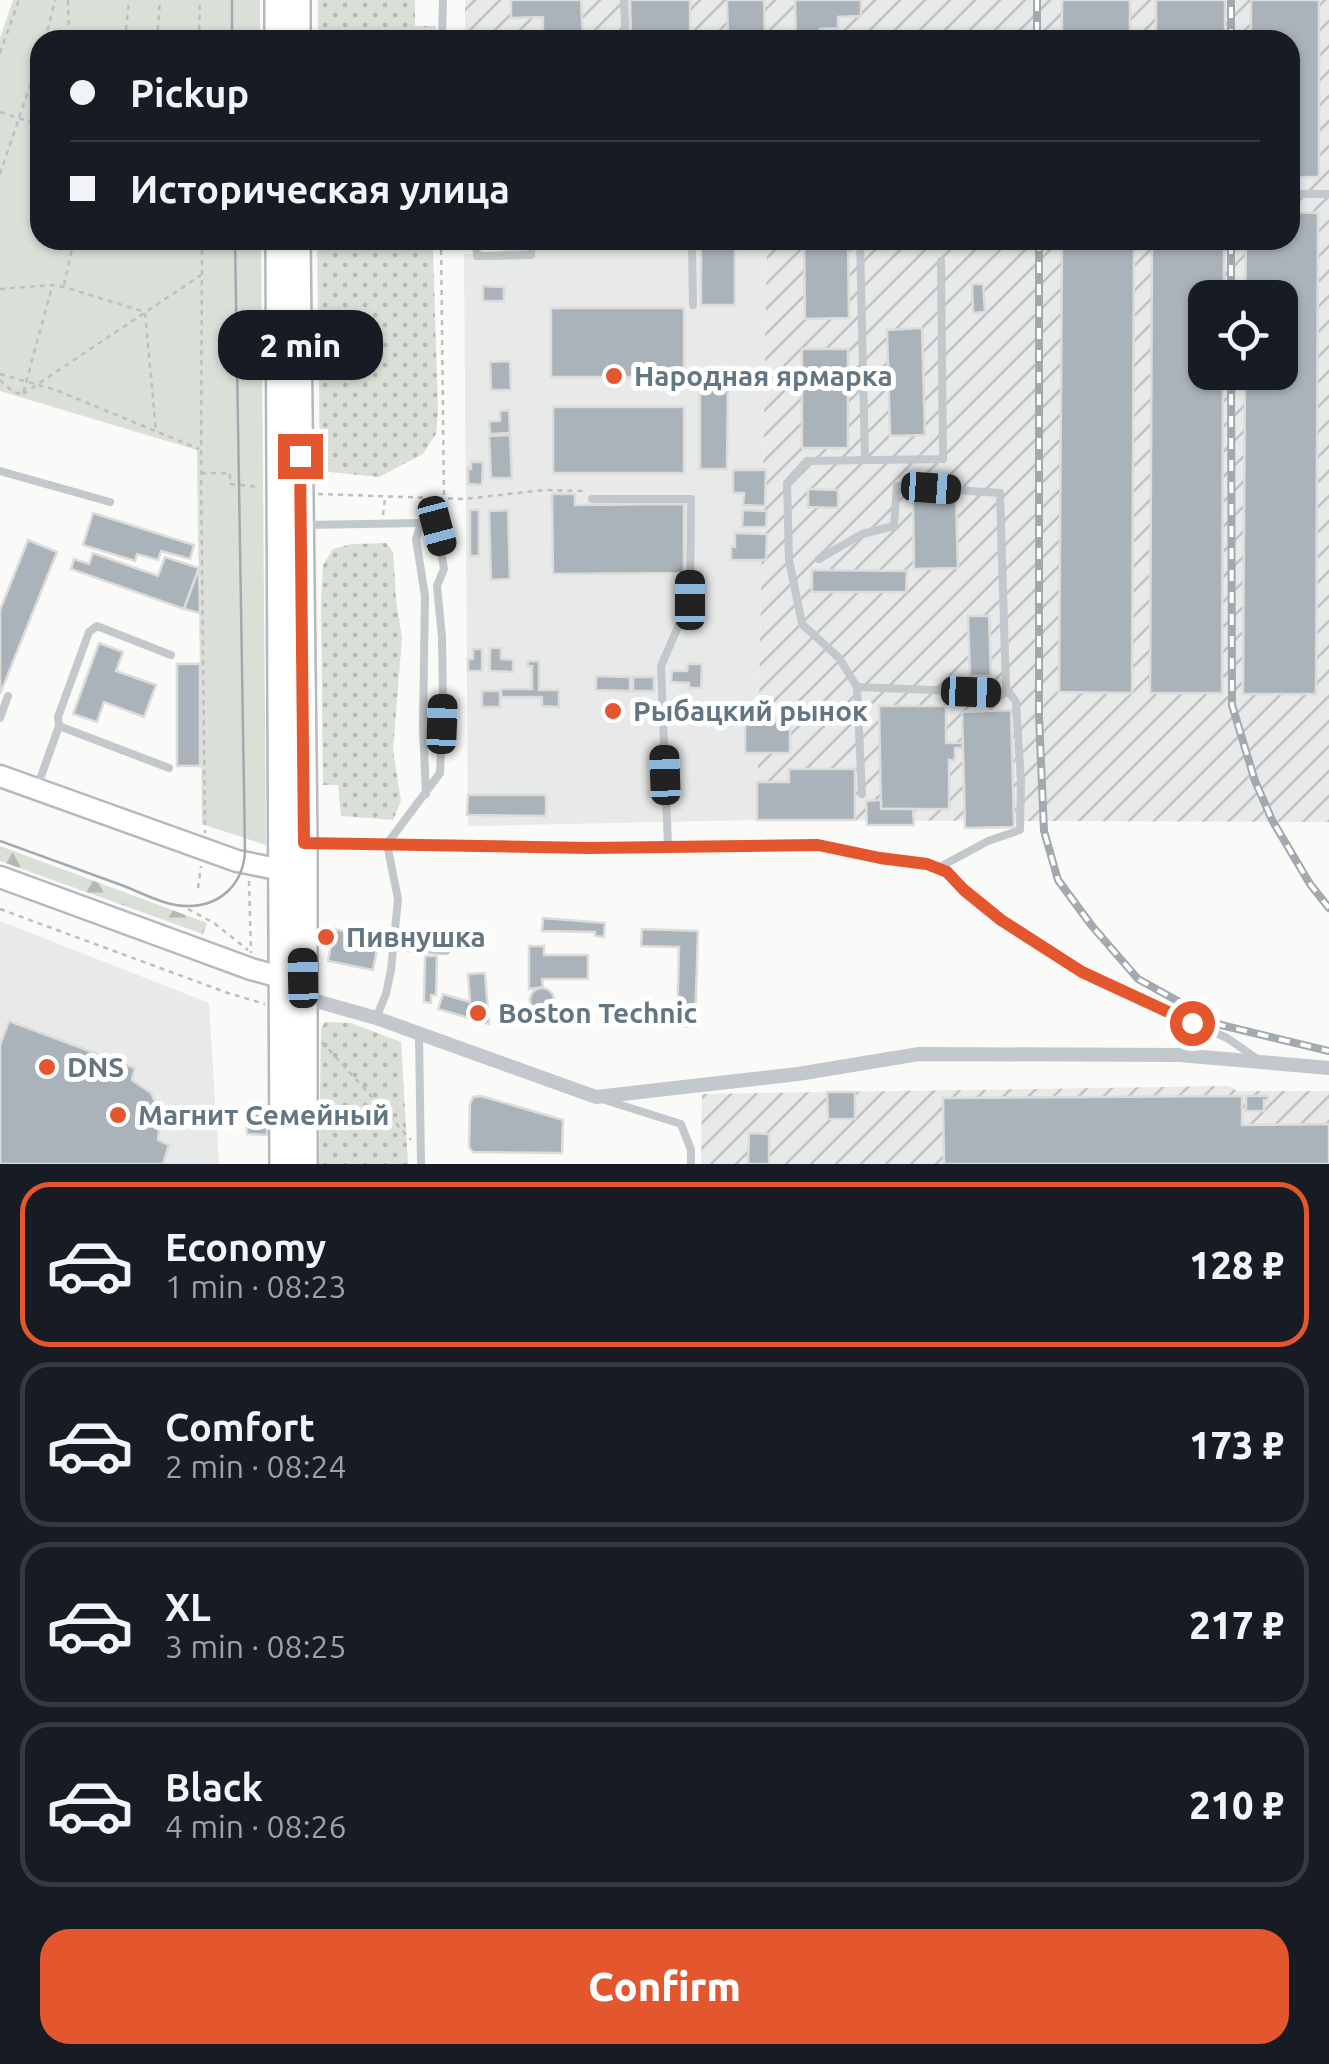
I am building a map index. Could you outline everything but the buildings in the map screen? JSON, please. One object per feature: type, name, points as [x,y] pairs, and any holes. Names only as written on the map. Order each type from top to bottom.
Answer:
[{"type":"highway","points":[[278,0],[278,30]]},
{"type":"highway","points":[[297,0],[297,30]]},
{"type":"highway","points":[[279,250],[293,872],[293,991],[283,1164]]},
{"type":"highway","points":[[293,872],[304,843],[298,250]]},
{"type":"highway","points":[[293,991],[304,1164]]},
{"type":"main road","points":[[0,776],[248,865],[293,872]]},
{"type":"main road","points":[[0,878],[251,968],[293,991]]},
{"type":"street","points":[[293,991],[596,1097],[798,1074],[918,1054],[1180,1055],[1329,1068]]},
{"type":"lane","points":[[442,0],[442,30]]},
{"type":"lane","points":[[624,0],[625,28]]},
{"type":"lane","points":[[1300,194],[1329,194]]},
{"type":"lane","points":[[476,250],[476,256],[531,255],[531,250]]},
{"type":"lane","points":[[692,250],[694,305]]},
{"type":"lane","points":[[860,250],[865,460]]},
{"type":"lane","points":[[862,794],[857,687],[839,658],[802,624],[789,560],[787,483],[807,462],[943,459],[942,261]]},
{"type":"lane","points":[[0,470],[110,502]]},
{"type":"lane","points":[[819,560],[862,534],[894,526],[897,486],[1000,493],[1006,688],[1016,702],[1020,830],[988,840],[938,868]]},
{"type":"lane","points":[[592,499],[691,500],[690,600],[661,666],[668,847]]},
{"type":"lane","points":[[421,523],[416,540],[425,596],[426,794]]},
{"type":"lane","points":[[300,526],[437,526],[444,569],[437,586],[442,637],[440,773],[386,844]]},
{"type":"lane","points":[[37,789],[59,726],[58,716],[90,632],[98,626],[172,655]]},
{"type":"lane","points":[[857,687],[1009,693]]},
{"type":"lane","points":[[425,696],[442,690]]},
{"type":"lane","points":[[0,718],[8,696]]},
{"type":"lane","points":[[59,726],[170,768]]},
{"type":"lane","points":[[304,843],[589,848],[818,845],[927,864],[947,872],[1001,920],[1082,972],[1228,1038],[1264,1063]]},
{"type":"lane","points":[[376,1018],[386,994],[398,899],[386,844]]},
{"type":"lane","points":[[394,947],[446,951]]},
{"type":"lane","points":[[420,1034],[421,1164]]},
{"type":"lane","points":[[596,1097],[681,1124],[691,1164]]},
{"type":"path","points":[[0,53],[19,0]]},
{"type":"path","points":[[48,30],[56,0]]},
{"type":"path","points":[[68,0],[70,30]]},
{"type":"path","points":[[127,30],[130,0]]},
{"type":"path","points":[[158,30],[160,0]]},
{"type":"path","points":[[200,0],[200,30]]},
{"type":"path","points":[[0,174],[30,88]]},
{"type":"path","points":[[0,112],[30,122]]},
{"type":"path","points":[[64,287],[72,250]]},
{"type":"path","points":[[202,250],[206,838]]},
{"type":"path","points":[[441,250],[444,498]]},
{"type":"path","points":[[0,377],[13,392],[23,394],[202,275]]},
{"type":"path","points":[[23,394],[53,285]]},
{"type":"path","points":[[0,290],[53,285],[145,312]]},
{"type":"path","points":[[145,312],[156,432]]},
{"type":"path","points":[[0,377],[56,390],[201,449]]},
{"type":"path","points":[[201,473],[227,473]]},
{"type":"path","points":[[318,494],[464,499],[544,490],[599,491]]},
{"type":"path","points":[[382,524],[385,496]]},
{"type":"path","points":[[188,909],[214,923],[251,952],[248,865]]},
{"type":"path","points":[[0,909],[228,993],[293,991]]},
{"type":"path","points":[[321,1041],[421,1150]]},
{"type":"shaded area","points":[[465,0],[1329,0],[1329,822],[757,820],[767,250],[1300,250],[1300,30],[465,30]]},
{"type":"shaded area","name":"Народная ярмарка","points":[[767,250],[757,820],[468,826],[464,254]]},
{"type":"shaded area","points":[[0,921],[209,1003],[219,1164],[0,1164]]},
{"type":"shaded area","points":[[1229,1086],[1237,1091],[1329,1091],[1329,1164],[701,1164],[702,1094]]},
{"type":"green space","points":[[13,0],[260,0],[260,30],[30,30],[30,250],[261,250],[266,845],[202,824],[197,450],[0,391],[0,38]]},
{"type":"green space","points":[[318,0],[415,0],[415,26],[436,26],[436,30],[318,30]]},
{"type":"green space","points":[[317,250],[432,250],[436,434],[423,454],[379,477],[320,471]]},
{"type":"green space","points":[[386,543],[393,552],[402,638],[393,750],[401,801],[393,820],[341,816],[338,785],[323,785],[323,565],[333,549]]},
{"type":"green space","points":[[0,846],[207,923],[203,934],[0,861]]},
{"type":"green space","points":[[325,1022],[351,1023],[401,1042],[408,1164],[319,1164],[321,1028]]},
{"type":"tram line","points":[[232,0],[232,30]]},
{"type":"tram line","points":[[0,841],[182,906],[201,905],[221,897],[240,873],[245,852],[235,250]]},
{"type":"railway","points":[[1037,0],[1037,30]]},
{"type":"railway","points":[[1231,0],[1231,30]]},
{"type":"railway","points":[[1039,250],[1039,716],[1044,831],[1058,880],[1138,979],[1221,1025],[1329,1051]]},
{"type":"railway","points":[[1231,250],[1231,280]]},
{"type":"railway","points":[[1231,390],[1232,705],[1255,781],[1272,820],[1329,908]]},
{"type":"place","name":"Народная ярмарка","points":[[614,376]]},
{"type":"place","name":"Рыбацкий рынок","points":[[613,711]]},
{"type":"place","name":"Пивнушка","points":[[326,937]]},
{"type":"place","name":"Boston Technic","points":[[478,1013]]},
{"type":"place","name":"DNS","points":[[47,1067]]},
{"type":"place","name":"Магнит Семейный","points":[[118,1115]]},
{"type":"route","points":[[300,456],[304,843],[589,848],[818,845],[927,864],[947,872],[1001,920],[1082,972],[1192,1023]]}]
